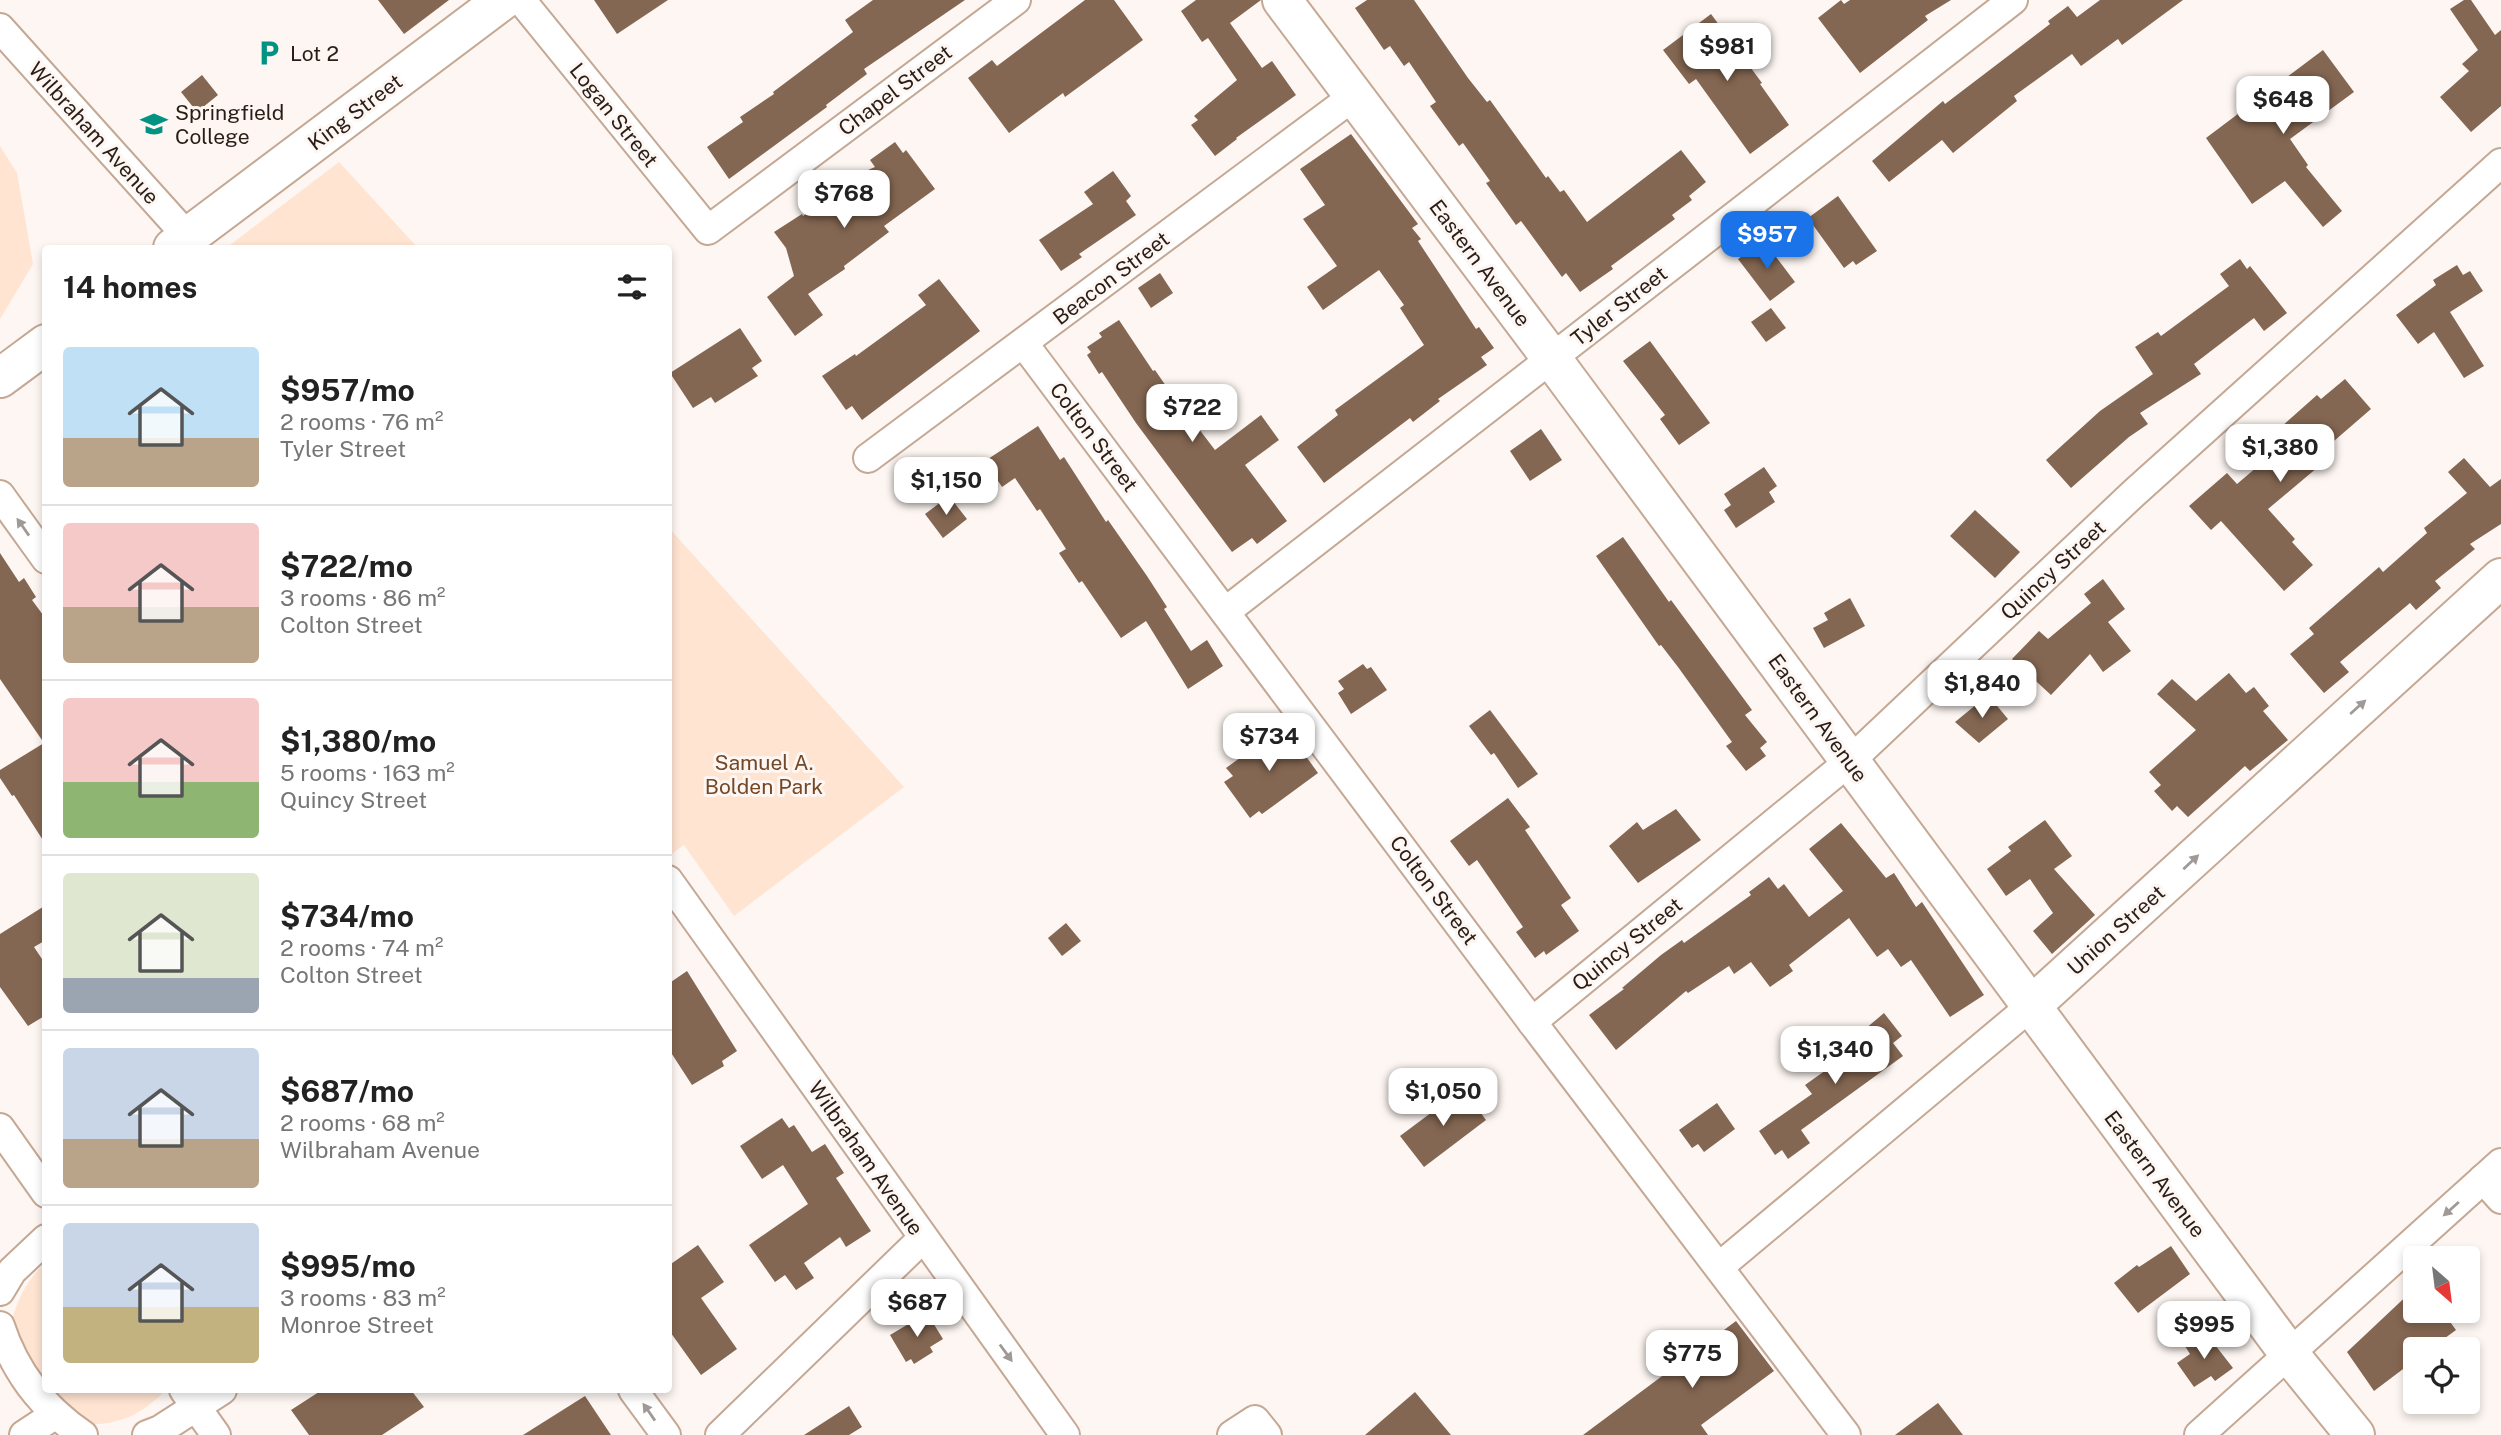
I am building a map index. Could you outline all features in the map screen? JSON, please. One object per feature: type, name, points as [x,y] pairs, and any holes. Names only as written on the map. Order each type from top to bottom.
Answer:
[{"type":"street","name":"King Street","points":[[180,243],[503,0]]},
{"type":"street","name":"Logan Street","points":[[521,0],[708,230]]},
{"type":"street","name":"Chapel Street","points":[[708,230],[1016,0]]},
{"type":"street","name":"Eastern Avenue","points":[[1282,0],[1552,359],[2290,1355],[2355,1435]]},
{"type":"street","name":"Tyler Street","points":[[1225,612],[2012,0]]},
{"type":"street","name":"Wilbraham Avenue","points":[[0,29],[180,243]]},
{"type":"street","name":"Beacon Street","points":[[868,458],[1354,96]]},
{"type":"street","name":"Quincy Street","points":[[1532,1022],[1850,761],[2134,493],[2501,163]]},
{"type":"street","name":"Colton Street","points":[[1024,344],[1532,1022],[1846,1435]]},
{"type":"street","points":[[0,378],[42,347]]},
{"type":"street","points":[[0,495],[42,553]]},
{"type":"street","name":"Union Street","points":[[1719,1267],[2031,1006],[2501,578]]},
{"type":"street","name":"Wilbraham Avenue","points":[[672,886],[1065,1435]]},
{"type":"street","points":[[0,1128],[42,1187]]},
{"type":"street","points":[[2199,1435],[2495,1180]]},
{"type":"street","points":[[720,1435],[923,1238]]},
{"type":"street","points":[[0,1291],[20,1262],[42,1243]]},
{"type":"street","points":[[0,1326],[6,1359],[56,1414],[83,1435]]},
{"type":"street","points":[[148,1435],[190,1398],[210,1393]]},
{"type":"street","points":[[635,1393],[666,1435]]},
{"type":"street","points":[[190,1398],[216,1435]]},
{"type":"street","points":[[24,1435],[56,1414]]},
{"type":"street","points":[[1232,1435],[1255,1420],[1267,1435]]},
{"type":"green space","points":[[0,146],[17,173],[33,264],[0,319]]},
{"type":"green space","points":[[339,162],[415,245],[230,245]]},
{"type":"green space","name":"Samuel A. Bolden Park","points":[[672,531],[904,787],[734,916],[684,845],[672,854]]},
{"type":"green space","points":[[42,1266],[42,1393],[162,1394],[131,1416],[100,1424],[84,1425],[51,1419],[24,1403],[8,1379],[7,1352],[15,1309],[32,1277]]},
{"type":"building","points":[[378,0],[449,0],[404,34]]},
{"type":"building","points":[[594,0],[668,0],[617,34]]},
{"type":"building","points":[[873,0],[965,0],[864,69],[867,74],[826,105],[827,107],[729,179],[707,147],[743,122],[740,117],[853,32],[845,20]]},
{"type":"building","points":[[1085,0],[1114,0],[1143,40],[1065,97],[1063,93],[1009,133],[968,78],[992,60],[997,66]]},
{"type":"building","points":[[1196,0],[1261,0],[1230,23],[1262,68],[1272,61],[1296,95],[1215,156],[1191,125],[1198,120],[1194,116],[1237,80],[1208,38],[1202,42],[1181,11]]},
{"type":"building","points":[[1367,0],[1414,0],[1468,78],[1487,102],[1490,100],[1546,178],[1548,176],[1560,192],[1564,190],[1587,222],[1681,150],[1706,182],[1689,196],[1692,200],[1672,215],[1675,219],[1580,292],[1566,273],[1562,277],[1521,221],[1516,225],[1486,183],[1490,181],[1463,143],[1459,146],[1430,106],[1436,102],[1409,62],[1404,66],[1390,46],[1384,50],[1355,8]]},
{"type":"building","points":[[1841,0],[1844,4],[1850,0],[1951,0],[1925,16],[1928,20],[1860,73],[1818,18]]},
{"type":"building","points":[[2100,0],[2183,0],[2122,45],[2118,39],[2081,66],[2072,54],[2014,96],[2017,101],[1953,153],[1942,140],[1889,182],[1872,161],[1943,101],[1945,104],[2050,24],[2048,21],[2068,6],[2077,17]]},
{"type":"building","points":[[2464,0],[2471,0],[2495,35],[2501,30],[2501,106],[2471,132],[2440,97],[2469,71],[2462,64],[2478,50],[2450,9]]},
{"type":"building","points":[[1711,14],[1789,125],[1750,154],[1696,79],[1689,84],[1663,50]]},
{"type":"building","points":[[2323,50],[2354,92],[2290,139],[2308,165],[2306,167],[2342,211],[2323,227],[2285,181],[2252,204],[2206,138]]},
{"type":"building","points":[[202,75],[218,95],[197,112],[181,92]]},
{"type":"building","points":[[1351,134],[1418,224],[1412,228],[1421,239],[1418,241],[1476,329],[1479,327],[1494,348],[1481,357],[1487,365],[1438,399],[1440,401],[1413,422],[1410,418],[1324,483],[1297,447],[1338,415],[1335,410],[1424,345],[1400,308],[1404,305],[1379,270],[1323,310],[1307,287],[1337,266],[1303,219],[1325,205],[1300,169]]},
{"type":"building","points":[[895,142],[903,153],[906,150],[935,189],[884,226],[889,232],[844,266],[845,269],[808,294],[823,315],[795,336],[767,297],[794,276],[786,248],[774,232],[802,214],[803,216],[836,191],[840,182],[875,167],[870,160]]},
{"type":"building","points":[[1113,171],[1131,196],[1126,201],[1136,215],[1079,254],[1082,257],[1061,271],[1039,240],[1093,204],[1084,192]]},
{"type":"building","points":[[1838,196],[1877,251],[1856,265],[1853,261],[1844,268],[1808,218]]},
{"type":"building","points":[[1764,241],[1795,282],[1770,301],[1738,259]]},
{"type":"building","points":[[2240,259],[2247,269],[2250,266],[2287,313],[2264,331],[2254,318],[2194,364],[2201,374],[2140,413],[2148,424],[2129,437],[2071,488],[2046,460],[2100,411],[2153,374],[2135,347],[2158,332],[2161,336],[2229,286],[2220,274]]},
{"type":"building","points":[[2457,265],[2463,275],[2470,271],[2483,291],[2450,312],[2484,366],[2464,378],[2434,332],[2418,344],[2396,315],[2436,285],[2433,280]]},
{"type":"building","points":[[1160,273],[1173,293],[1151,308],[1138,288]]},
{"type":"building","points":[[939,279],[980,331],[862,420],[852,406],[846,410],[822,376],[855,354],[856,356],[926,305],[918,295]]},
{"type":"building","points":[[1771,308],[1786,328],[1766,342],[1751,322]]},
{"type":"building","points":[[1119,320],[1153,371],[1155,370],[1190,421],[1192,420],[1215,450],[1261,415],[1279,440],[1245,465],[1287,521],[1257,544],[1252,538],[1232,552],[1087,355],[1091,352],[1087,347],[1102,337],[1099,333]]},
{"type":"building","points":[[740,328],[762,361],[752,368],[758,376],[715,403],[711,397],[693,408],[672,376],[672,372]]},
{"type":"building","points":[[1650,341],[1710,423],[1679,445],[1660,419],[1665,415],[1623,361]]},
{"type":"building","points":[[2345,379],[2371,409],[2312,460],[2318,467],[2268,509],[2295,539],[2292,542],[2313,565],[2284,591],[2221,521],[2211,530],[2189,506],[2227,473],[2237,484],[2291,438],[2281,427],[2317,395],[2321,399]]},
{"type":"building","points":[[1038,426],[1060,460],[1064,457],[1106,522],[1108,520],[1147,576],[1191,651],[1207,640],[1223,666],[1188,689],[1146,621],[1121,638],[1059,553],[1066,549],[1040,509],[1037,511],[1015,478],[1002,487],[985,461]]},
{"type":"building","points":[[1541,429],[1562,460],[1530,481],[1510,451]]},
{"type":"building","points":[[2464,458],[2490,487],[2501,479],[2501,524],[2470,544],[2475,549],[2435,581],[2441,588],[2416,610],[2410,603],[2340,662],[2349,672],[2324,693],[2290,654],[2314,634],[2309,628],[2379,567],[2383,572],[2427,533],[2424,528],[2467,493],[2448,472]]},
{"type":"building","points":[[1764,467],[1777,486],[1769,492],[1775,502],[1736,528],[1724,510],[1731,505],[1724,494]]},
{"type":"building","points":[[949,496],[967,519],[943,538],[925,514]]},
{"type":"building","points":[[1975,510],[2020,552],[1995,578],[1950,536]]},
{"type":"building","points":[[1623,537],[1752,710],[1745,715],[1767,742],[1760,748],[1766,756],[1746,771],[1726,746],[1732,742],[1678,667],[1661,645],[1659,646],[1596,556]]},
{"type":"building","points":[[0,553],[19,582],[24,578],[36,597],[32,600],[42,614],[42,740],[0,679]]},
{"type":"building","points":[[2103,579],[2125,609],[2108,622],[2131,651],[2103,672],[2090,654],[2051,695],[2012,659],[2039,631],[2048,639],[2091,603],[2084,594]]},
{"type":"building","points":[[1850,598],[1865,626],[1824,648],[1813,628],[1828,620],[1824,613]]},
{"type":"building","points":[[1363,664],[1367,669],[1371,667],[1387,690],[1351,714],[1338,693],[1344,689],[1338,681]]},
{"type":"building","points":[[2229,673],[2246,693],[2254,687],[2269,706],[2263,711],[2288,740],[2250,771],[2245,766],[2188,817],[2177,806],[2172,811],[2154,791],[2161,785],[2149,772],[2196,730],[2157,694],[2172,679],[2196,701]]},
{"type":"building","points":[[1988,695],[2008,719],[1979,743],[1955,722]]},
{"type":"building","points":[[1490,710],[1538,774],[1518,788],[1494,753],[1491,755],[1469,726]]},
{"type":"building","points":[[1284,726],[1318,773],[1262,814],[1259,811],[1250,818],[1224,782],[1233,776],[1226,768]]},
{"type":"building","points":[[42,744],[42,839],[0,778],[0,770]]},
{"type":"building","points":[[1508,798],[1530,827],[1525,830],[1571,898],[1561,905],[1579,931],[1546,955],[1544,951],[1535,958],[1516,932],[1523,927],[1477,860],[1469,866],[1450,841]]},
{"type":"building","points":[[1676,809],[1701,840],[1638,883],[1609,846],[1637,822],[1643,830]]},
{"type":"building","points":[[2045,820],[2072,856],[2054,869],[2095,915],[2052,954],[2033,931],[2053,913],[2030,879],[2006,896],[1987,869],[2011,851],[2008,847]]},
{"type":"building","points":[[1841,823],[1886,878],[1894,873],[1916,907],[1922,902],[1984,995],[1950,1017],[1911,960],[1901,967],[1888,949],[1877,957],[1849,918],[1789,965],[1793,971],[1770,987],[1751,962],[1734,974],[1729,966],[1688,993],[1686,991],[1616,1050],[1589,1015],[1624,989],[1622,988],[1661,955],[1682,940],[1684,943],[1751,895],[1749,892],[1769,877],[1778,889],[1784,884],[1809,917],[1843,891],[1809,849]]},
{"type":"building","points":[[42,908],[42,942],[34,947],[42,959],[42,1017],[28,1026],[0,987],[0,934]]},
{"type":"building","points":[[1066,923],[1081,941],[1062,956],[1048,938]]},
{"type":"building","points":[[687,971],[737,1051],[722,1061],[724,1066],[692,1085],[672,1054],[672,981]]},
{"type":"building","points":[[1884,1013],[1902,1036],[1893,1043],[1903,1056],[1801,1130],[1810,1143],[1788,1159],[1782,1150],[1775,1155],[1759,1131],[1812,1094],[1805,1085],[1864,1043],[1858,1035]]},
{"type":"building","points":[[1463,1089],[1486,1120],[1424,1167],[1400,1136]]},
{"type":"building","points":[[1717,1103],[1735,1129],[1704,1152],[1698,1144],[1692,1148],[1679,1130]]},
{"type":"building","points":[[782,1118],[789,1128],[794,1125],[812,1152],[825,1144],[844,1173],[836,1178],[871,1231],[846,1247],[840,1237],[804,1263],[814,1278],[796,1290],[785,1275],[775,1282],[749,1245],[808,1204],[783,1165],[762,1179],[740,1146]]},
{"type":"building","points":[[698,1245],[724,1282],[701,1298],[737,1349],[701,1375],[672,1335],[672,1263]]},
{"type":"building","points":[[2171,1246],[2190,1274],[2138,1313],[2114,1283],[2137,1265],[2139,1267]]},
{"type":"building","points":[[2403,1299],[2403,1323],[2451,1323],[2456,1330],[2446,1337],[2403,1337],[2403,1369],[2374,1391],[2347,1352]]},
{"type":"building","points":[[927,1313],[943,1339],[930,1347],[933,1352],[914,1364],[911,1359],[906,1362],[890,1335]]},
{"type":"building","points":[[1736,1321],[1774,1371],[1701,1425],[1708,1435],[1583,1435]]},
{"type":"building","points":[[2205,1332],[2233,1368],[2215,1381],[2211,1376],[2194,1387],[2177,1363],[2190,1354],[2185,1346]]},
{"type":"building","points":[[1415,1392],[1451,1435],[1365,1435]]},
{"type":"building","points":[[317,1393],[413,1393],[424,1407],[382,1435],[309,1435],[291,1410]]},
{"type":"building","points":[[585,1396],[611,1435],[523,1435]]},
{"type":"building","points":[[1938,1403],[1963,1435],[1895,1435]]},
{"type":"building","points":[[849,1406],[862,1427],[849,1435],[804,1435]]},
{"type":"place","name":"Lot 2","points":[[269,53]]},
{"type":"place","name":"Springfield College","points":[[154,124]]}]
